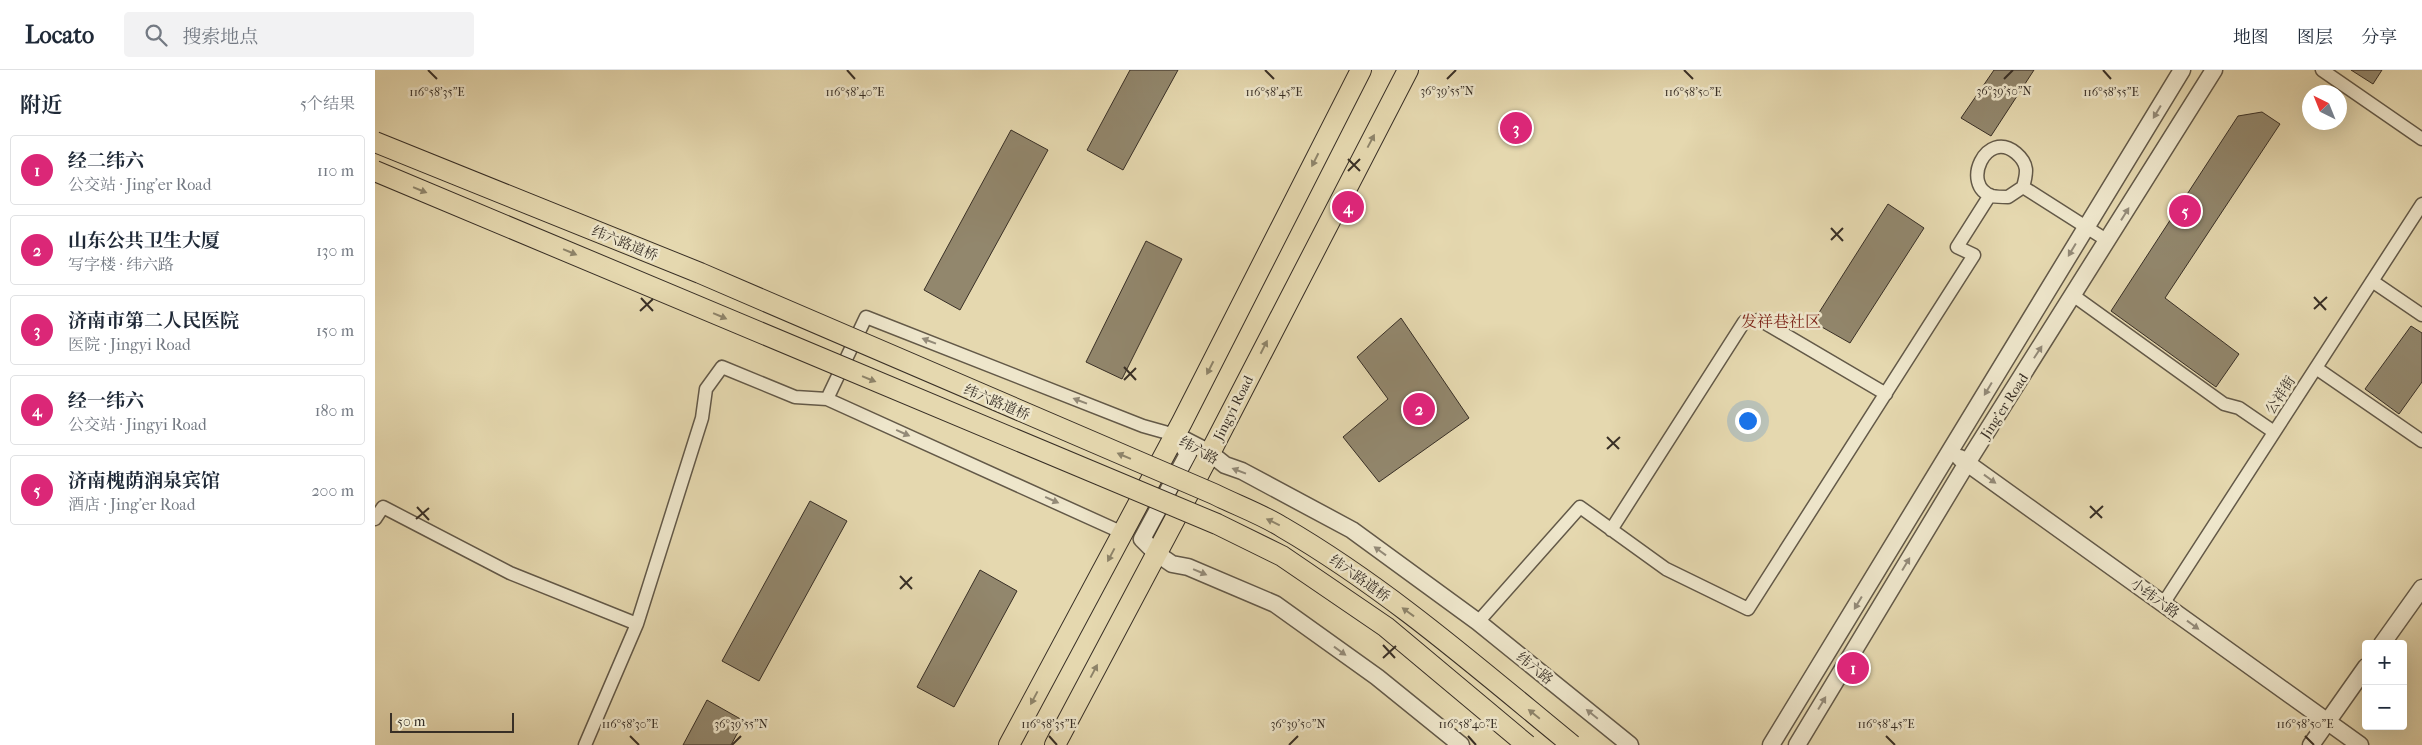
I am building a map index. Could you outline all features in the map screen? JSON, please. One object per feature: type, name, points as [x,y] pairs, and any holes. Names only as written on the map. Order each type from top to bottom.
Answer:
[{"type":"main road","points":[[1009,745],[1175,435],[1361,70]]},
{"type":"main road","name":"Jingyi Road","points":[[1055,745],[1210,453],[1408,70]]},
{"type":"main road","name":"纬六路道桥","points":[[375,142],[701,273],[1023,414],[1214,494],[1281,526],[1354,573],[1421,621],[1572,745]]},
{"type":"main road","name":"纬六路道桥","points":[[375,171],[1217,524],[1282,556],[1385,627],[1527,745]]},
{"type":"street","name":"Jing'er Road","points":[[1771,745],[2182,70]]},
{"type":"street","name":"Jing'er Road","points":[[1797,745],[1967,463],[2074,296],[2214,70]]},
{"type":"street","points":[[2322,70],[2422,139]]},
{"type":"street","points":[[1998,147],[2011,149],[2023,159],[2027,170],[2023,187],[2008,197],[1991,195],[1979,184],[1977,169],[1984,154],[1998,147]]},
{"type":"street","points":[[2023,187],[2108,241]]},
{"type":"street","points":[[1478,622],[1580,507],[1666,569],[1748,610],[1975,255],[1957,247],[1991,195]]},
{"type":"street","name":"公祥街","points":[[2163,604],[2422,204]]},
{"type":"street","points":[[2372,281],[2422,316]]},
{"type":"street","points":[[2074,296],[2223,404],[2239,408],[2274,432]]},
{"type":"street","points":[[827,399],[866,316],[1143,426],[1175,435]]},
{"type":"street","points":[[1611,530],[1744,322],[1760,320],[1886,394]]},
{"type":"street","points":[[585,745],[637,624],[702,418],[706,390],[722,367],[795,397],[827,399],[1123,533]]},
{"type":"street","points":[[2316,368],[2422,440]]},
{"type":"street","name":"纬六路","points":[[1175,435],[1210,453],[1225,466],[1242,471],[1352,530],[1478,622],[1630,745]]},
{"type":"street","name":"纬六路","points":[[1156,553],[1143,539],[1188,454],[1175,435]]},
{"type":"street","name":"小纬六路","points":[[1949,452],[2360,745]]},
{"type":"street","points":[[375,519],[383,507],[510,573],[637,624]]},
{"type":"street","points":[[1156,553],[1172,564],[1188,566],[1275,604],[1377,677],[1461,745]]},
{"type":"street","points":[[2385,640],[2422,588]]},
{"type":"street","points":[[2311,745],[2362,673]]},
{"type":"building","points":[[1130,70],[1178,70],[1123,170],[1087,150]]},
{"type":"building","points":[[1994,70],[2034,70],[1991,136],[1961,118]]},
{"type":"building","points":[[2351,70],[2382,70],[2373,84]]},
{"type":"building","points":[[2262,112],[2280,124],[2165,298],[2239,354],[2216,387],[2111,311],[2238,116]]},
{"type":"building","points":[[1011,130],[1048,150],[960,310],[924,290]]},
{"type":"building","points":[[1888,204],[1924,228],[1850,343],[1813,322]]},
{"type":"building","points":[[1146,241],[1182,259],[1122,379],[1086,362]]},
{"type":"building","points":[[1401,318],[1469,418],[1379,482],[1343,437],[1388,399],[1357,357]]},
{"type":"building","points":[[2411,326],[2422,333],[2422,382],[2399,414],[2365,389]]},
{"type":"building","points":[[810,501],[847,521],[759,681],[722,661]]},
{"type":"building","points":[[980,570],[1017,591],[954,707],[917,687]]},
{"type":"building","points":[[707,700],[744,721],[731,745],[683,745]]},
{"type":"place","name":"济南市第二人民医院","points":[[1516,128]]},
{"type":"place","name":"经一纬六","points":[[1348,207]]},
{"type":"place","name":"济南槐荫润泉宾馆","points":[[2185,211]]},
{"type":"place","name":"山东公共卫生大厦","points":[[1419,409]]},
{"type":"place","name":"经二纬六","points":[[1853,668]]},
{"type":"district","name":"发祥巷社区","points":[[1781,321]]}]
